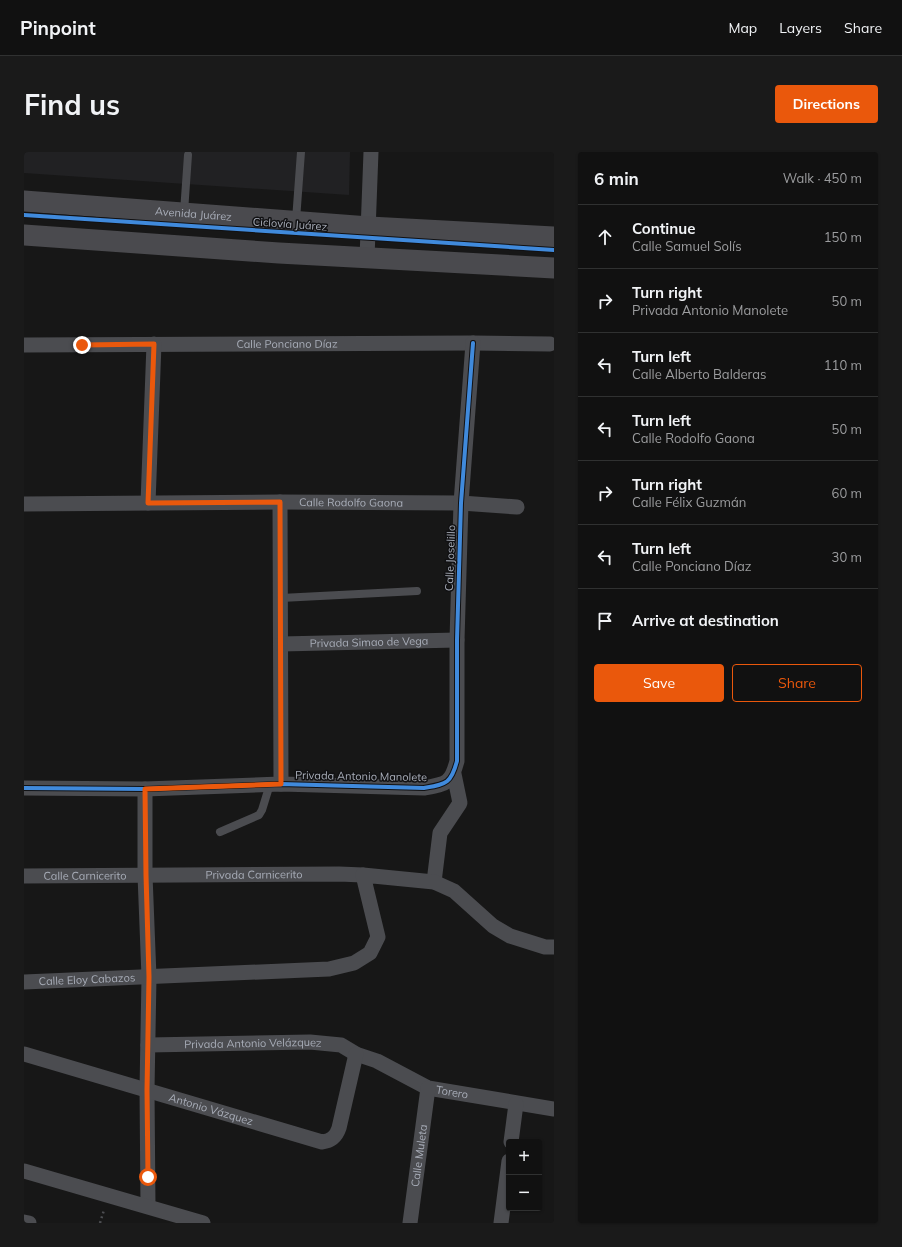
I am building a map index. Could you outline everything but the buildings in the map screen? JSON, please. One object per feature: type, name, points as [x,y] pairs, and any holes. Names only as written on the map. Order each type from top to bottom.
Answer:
[{"type":"main road","name":"Avenida Juárez","points":[[24,201],[369,227],[554,237]]},
{"type":"main road","points":[[24,235],[367,258],[554,268]]},
{"type":"street","points":[[367,258],[371,152]]},
{"type":"street","name":"Calle Ponciano Díaz","points":[[24,345],[473,342],[550,344]]},
{"type":"street","name":"Calle Joselillo","points":[[454,774],[457,761],[456,640],[461,503],[473,342]]},
{"type":"street","points":[[148,503],[154,344]]},
{"type":"street","points":[[275,784],[281,644],[280,502]]},
{"type":"street","name":"Calle Rodolfo Gaona","points":[[24,504],[280,502],[461,503],[517,507]]},
{"type":"street","name":"Privada Simao de Vega","points":[[281,644],[456,640]]},
{"type":"street","points":[[434,882],[440,833],[460,803],[454,774]]},
{"type":"street","name":"Privada Antonio Manolete","points":[[24,788],[145,789],[275,784],[424,788],[445,783],[454,774]]},
{"type":"street","points":[[145,789],[149,977],[147,1090],[148,1206]]},
{"type":"street","name":"Privada Carnicerito","points":[[146,875],[339,874],[434,882],[454,890],[493,926],[510,936],[545,947],[554,947]]},
{"type":"street","name":"Calle Carnicerito","points":[[24,876],[146,875]]},
{"type":"street","name":"Calle Eloy Cabazos","points":[[24,982],[329,969],[354,963],[370,953],[378,937],[363,875]]},
{"type":"street","name":"Privada Antonio Velázquez","points":[[148,1044],[310,1042],[341,1045],[356,1054]]},
{"type":"street","name":"Antonio Vázquez","points":[[24,1054],[316,1140],[328,1141],[337,1134],[339,1128],[356,1054]]},
{"type":"street","name":"Torero","points":[[356,1054],[377,1061],[428,1088],[516,1104],[554,1109]]},
{"type":"street","name":"Calle Muleta","points":[[410,1223],[428,1088]]},
{"type":"street","points":[[511,1139],[516,1104]]},
{"type":"street","points":[[24,1171],[203,1223]]},
{"type":"street","points":[[501,1223],[507,1175]]},
{"type":"street","points":[[24,1222],[29,1223]]},
{"type":"lane","points":[[296,221],[301,152]]},
{"type":"lane","points":[[184,213],[188,155]]},
{"type":"lane","points":[[281,598],[417,591]]},
{"type":"lane","points":[[220,832],[259,815],[275,784]]},
{"type":"shaded area","points":[[24,152],[350,152],[349,195],[24,173]]},
{"type":"cycle path","name":"Ciclovía Juárez","points":[[24,215],[554,250]]},
{"type":"cycle path","points":[[24,788],[145,789],[281,784],[424,788],[443,784],[450,779],[457,761],[457,640],[461,503],[473,343]]},
{"type":"route","points":[[82,345],[154,344],[148,503],[280,502],[281,784],[145,789],[149,977],[147,1090],[148,1177]]}]
